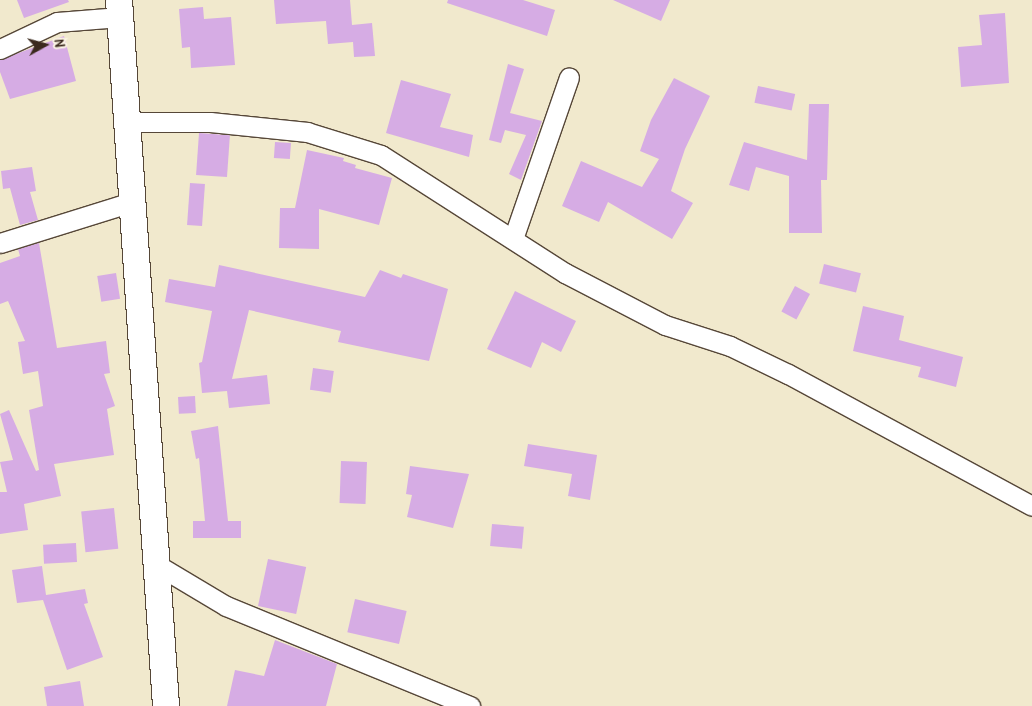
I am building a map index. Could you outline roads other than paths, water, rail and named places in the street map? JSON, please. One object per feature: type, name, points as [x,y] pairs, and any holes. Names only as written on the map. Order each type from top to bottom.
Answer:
[{"type":"main road","points":[[119,8],[159,566],[166,706]]},
{"type":"street","points":[[0,49],[56,22],[119,8]]},
{"type":"street","points":[[513,239],[569,77]]},
{"type":"street","points":[[126,122],[210,122],[307,132],[381,155],[590,286],[666,324],[730,346],[788,374],[1032,506]]},
{"type":"street","points":[[0,243],[132,202]]},
{"type":"street","points":[[159,566],[226,606],[470,706]]}]
